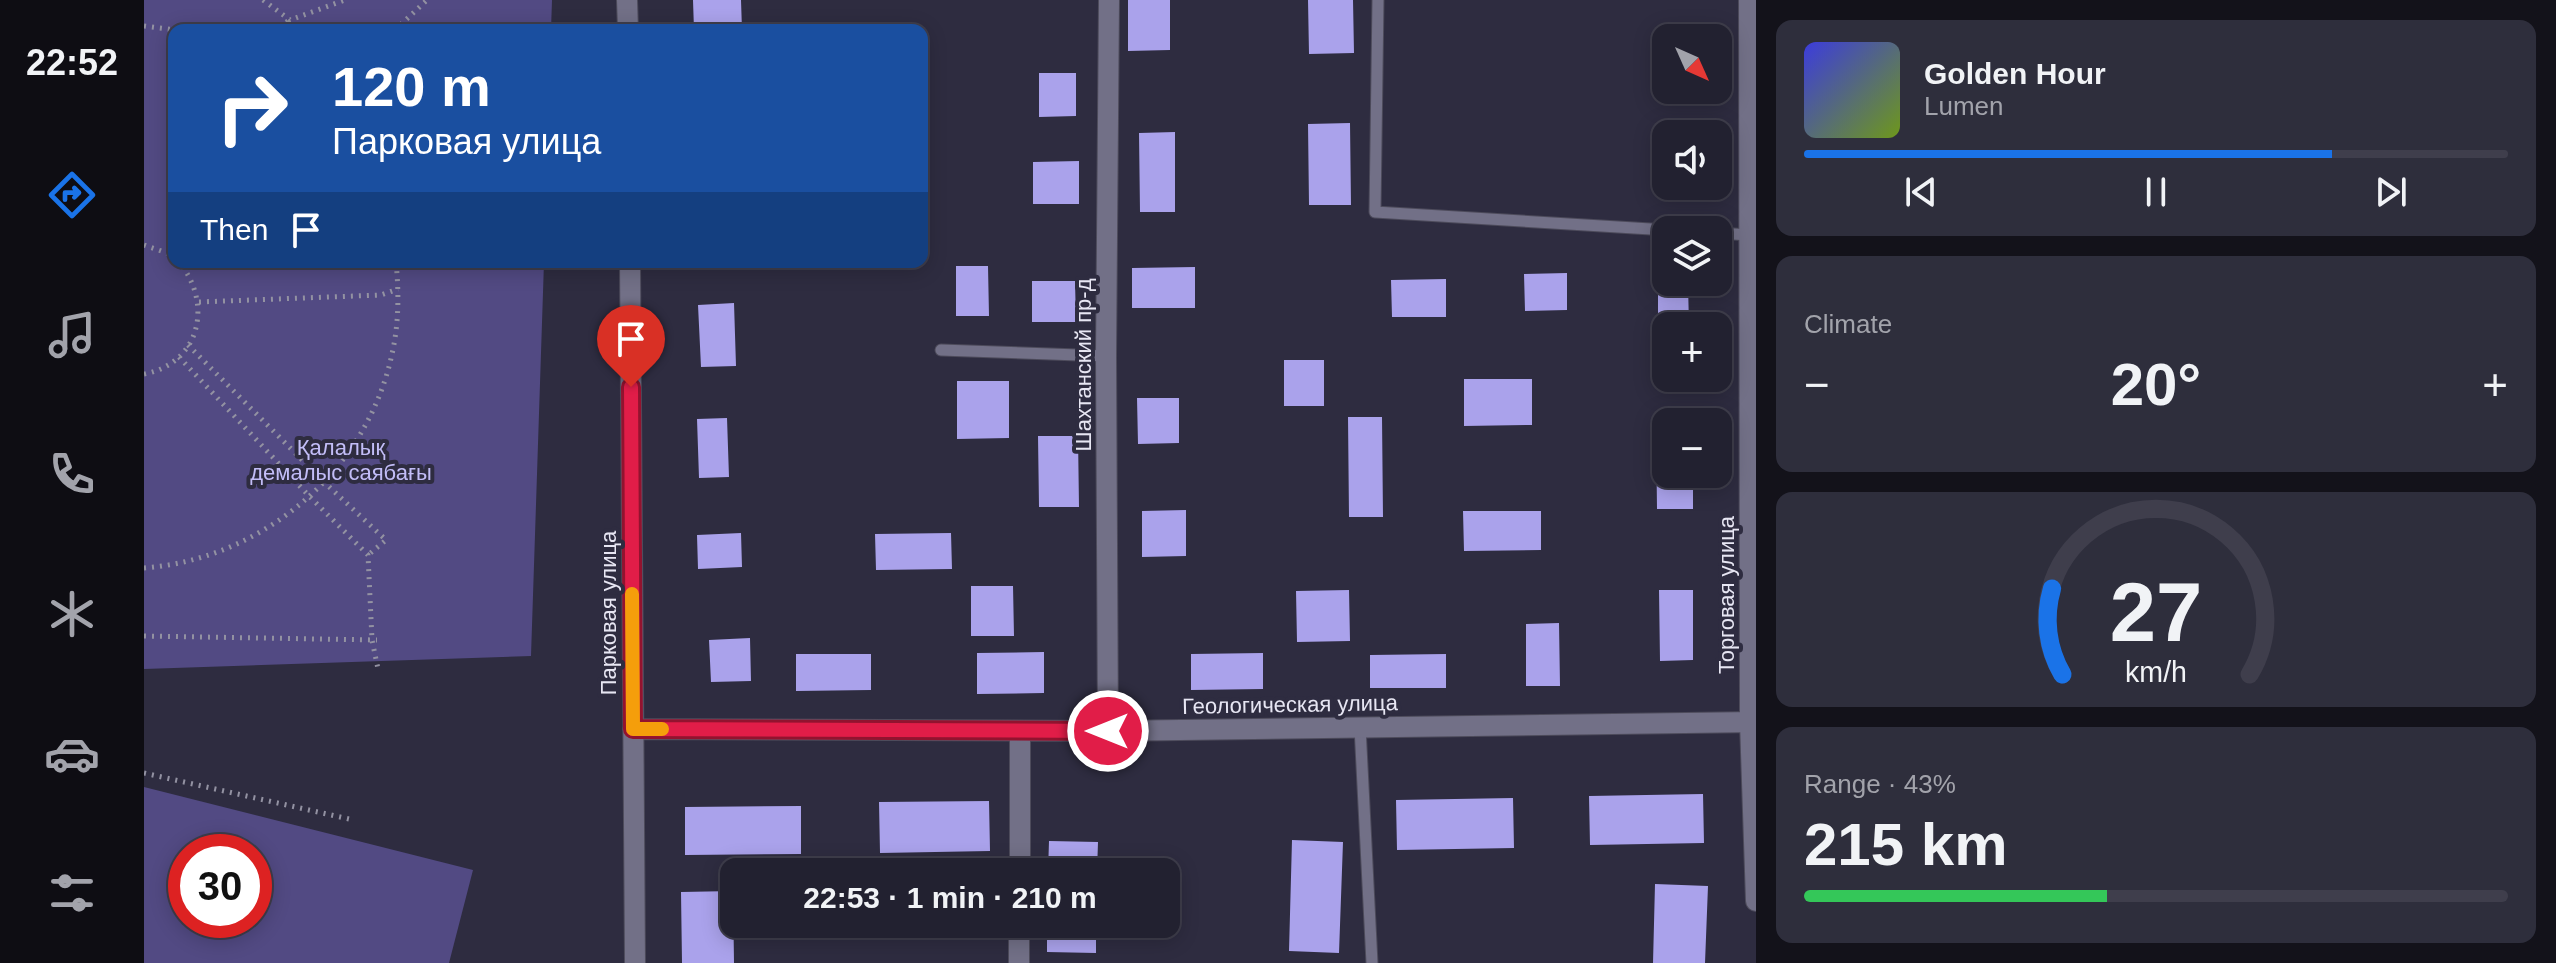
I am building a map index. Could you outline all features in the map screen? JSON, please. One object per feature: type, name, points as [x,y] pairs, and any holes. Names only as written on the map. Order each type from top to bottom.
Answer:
[{"type":"street","points":[[627,0],[628,24]]},
{"type":"street","name":"Шахтанский пр-д","points":[[1108,731],[1106,356],[1109,0]]},
{"type":"street","name":"Торговая улица","points":[[1749,0],[1756,901]]},
{"type":"street","name":"Парковая улица","points":[[630,268],[635,963]]},
{"type":"street","name":"Геологическая улица","points":[[633,729],[1108,731],[1753,722]]},
{"type":"street","points":[[1020,731],[1020,858]]},
{"type":"street","points":[[1019,938],[1019,963]]},
{"type":"lane","points":[[1378,0],[1375,212],[1652,229]]},
{"type":"lane","points":[[1732,234],[1749,235]]},
{"type":"lane","points":[[941,350],[1106,356]]},
{"type":"lane","points":[[1360,727],[1372,963]]},
{"type":"path","points":[[263,0],[290,20]]},
{"type":"path","points":[[283,24],[345,0]]},
{"type":"path","points":[[401,24],[427,0]]},
{"type":"path","points":[[144,26],[168,29]]},
{"type":"path","points":[[144,245],[168,255]]},
{"type":"path","points":[[144,374],[167,366],[179,357],[195,332],[199,302],[195,287],[182,268]]},
{"type":"path","points":[[144,568],[194,560],[256,536],[284,518],[324,482],[353,446],[383,387],[397,322],[396,268]]},
{"type":"path","points":[[199,302],[381,295],[398,289]]},
{"type":"path","points":[[188,345],[386,540],[368,555]]},
{"type":"path","points":[[179,357],[368,555],[378,669]]},
{"type":"path","points":[[144,636],[374,640]]},
{"type":"path","points":[[144,773],[349,819]]},
{"type":"green space","name":"Қалалық демалыс саябағы","points":[[144,0],[552,0],[551,24],[168,24],[168,268],[544,268],[531,656],[144,669]]},
{"type":"green space","points":[[144,787],[473,870],[449,963],[144,963]]},
{"type":"building","points":[[693,0],[741,0],[742,24],[694,24]]},
{"type":"building","points":[[1128,0],[1170,0],[1170,50],[1128,51]]},
{"type":"building","points":[[1308,0],[1353,0],[1354,53],[1309,54]]},
{"type":"building","points":[[1039,73],[1076,73],[1076,116],[1039,117]]},
{"type":"building","points":[[1350,123],[1351,205],[1309,205],[1308,124]]},
{"type":"building","points":[[1175,132],[1175,212],[1140,212],[1139,133]]},
{"type":"building","points":[[1079,161],[1079,204],[1033,204],[1033,162]]},
{"type":"building","points":[[956,266],[988,266],[989,316],[956,316]]},
{"type":"building","points":[[1195,267],[1195,308],[1132,308],[1132,268]]},
{"type":"building","points":[[1567,273],[1567,310],[1525,311],[1524,274]]},
{"type":"building","points":[[1446,279],[1446,317],[1392,317],[1391,280]]},
{"type":"building","points":[[1032,281],[1075,281],[1076,322],[1032,322]]},
{"type":"building","points":[[1658,296],[1688,296],[1689,312],[1658,312]]},
{"type":"building","points":[[734,303],[736,366],[701,367],[698,305]]},
{"type":"building","points":[[1284,360],[1324,360],[1324,406],[1284,406]]},
{"type":"building","points":[[1464,379],[1532,379],[1532,425],[1464,426]]},
{"type":"building","points":[[957,381],[1009,381],[1009,438],[957,439]]},
{"type":"building","points":[[1137,398],[1179,398],[1179,443],[1138,444]]},
{"type":"building","points":[[1348,417],[1382,417],[1383,517],[1349,517]]},
{"type":"building","points":[[727,418],[729,477],[699,478],[697,419]]},
{"type":"building","points":[[1038,436],[1078,436],[1079,507],[1039,507]]},
{"type":"building","points":[[1657,488],[1693,488],[1693,509],[1657,509]]},
{"type":"building","points":[[1186,510],[1186,556],[1142,557],[1142,511]]},
{"type":"building","points":[[1463,511],[1541,511],[1541,550],[1464,551]]},
{"type":"building","points":[[741,533],[742,567],[698,569],[697,535]]},
{"type":"building","points":[[951,533],[952,569],[876,570],[875,534]]},
{"type":"building","points":[[971,586],[1013,586],[1014,636],[971,636]]},
{"type":"building","points":[[1349,590],[1350,641],[1297,642],[1296,591]]},
{"type":"building","points":[[1659,590],[1693,590],[1693,660],[1660,661]]},
{"type":"building","points":[[1559,623],[1560,686],[1526,686],[1526,624]]},
{"type":"building","points":[[750,638],[751,681],[711,682],[709,640]]},
{"type":"building","points":[[1044,652],[1044,693],[977,694],[977,653]]},
{"type":"building","points":[[1263,653],[1263,689],[1191,690],[1191,654]]},
{"type":"building","points":[[796,654],[871,654],[871,690],[796,691]]},
{"type":"building","points":[[1446,654],[1446,688],[1370,688],[1370,655]]},
{"type":"building","points":[[1703,794],[1704,843],[1590,845],[1589,796]]},
{"type":"building","points":[[1513,798],[1514,848],[1397,850],[1396,800]]},
{"type":"building","points":[[989,801],[990,851],[880,853],[879,802]]},
{"type":"building","points":[[801,806],[801,854],[685,855],[685,807]]},
{"type":"building","points":[[1292,840],[1343,842],[1339,953],[1289,951]]},
{"type":"building","points":[[1049,841],[1098,842],[1097,858],[1048,858]]},
{"type":"building","points":[[1655,884],[1708,886],[1705,963],[1653,963]]},
{"type":"building","points":[[720,891],[720,938],[734,938],[734,963],[682,963],[681,892]]},
{"type":"building","points":[[1047,938],[1096,938],[1096,953],[1047,952]]},
{"type":"slow traffic","points":[[632,594],[633,729],[662,729]]},
{"type":"route","points":[[631,387],[633,729],[1108,731]]}]
